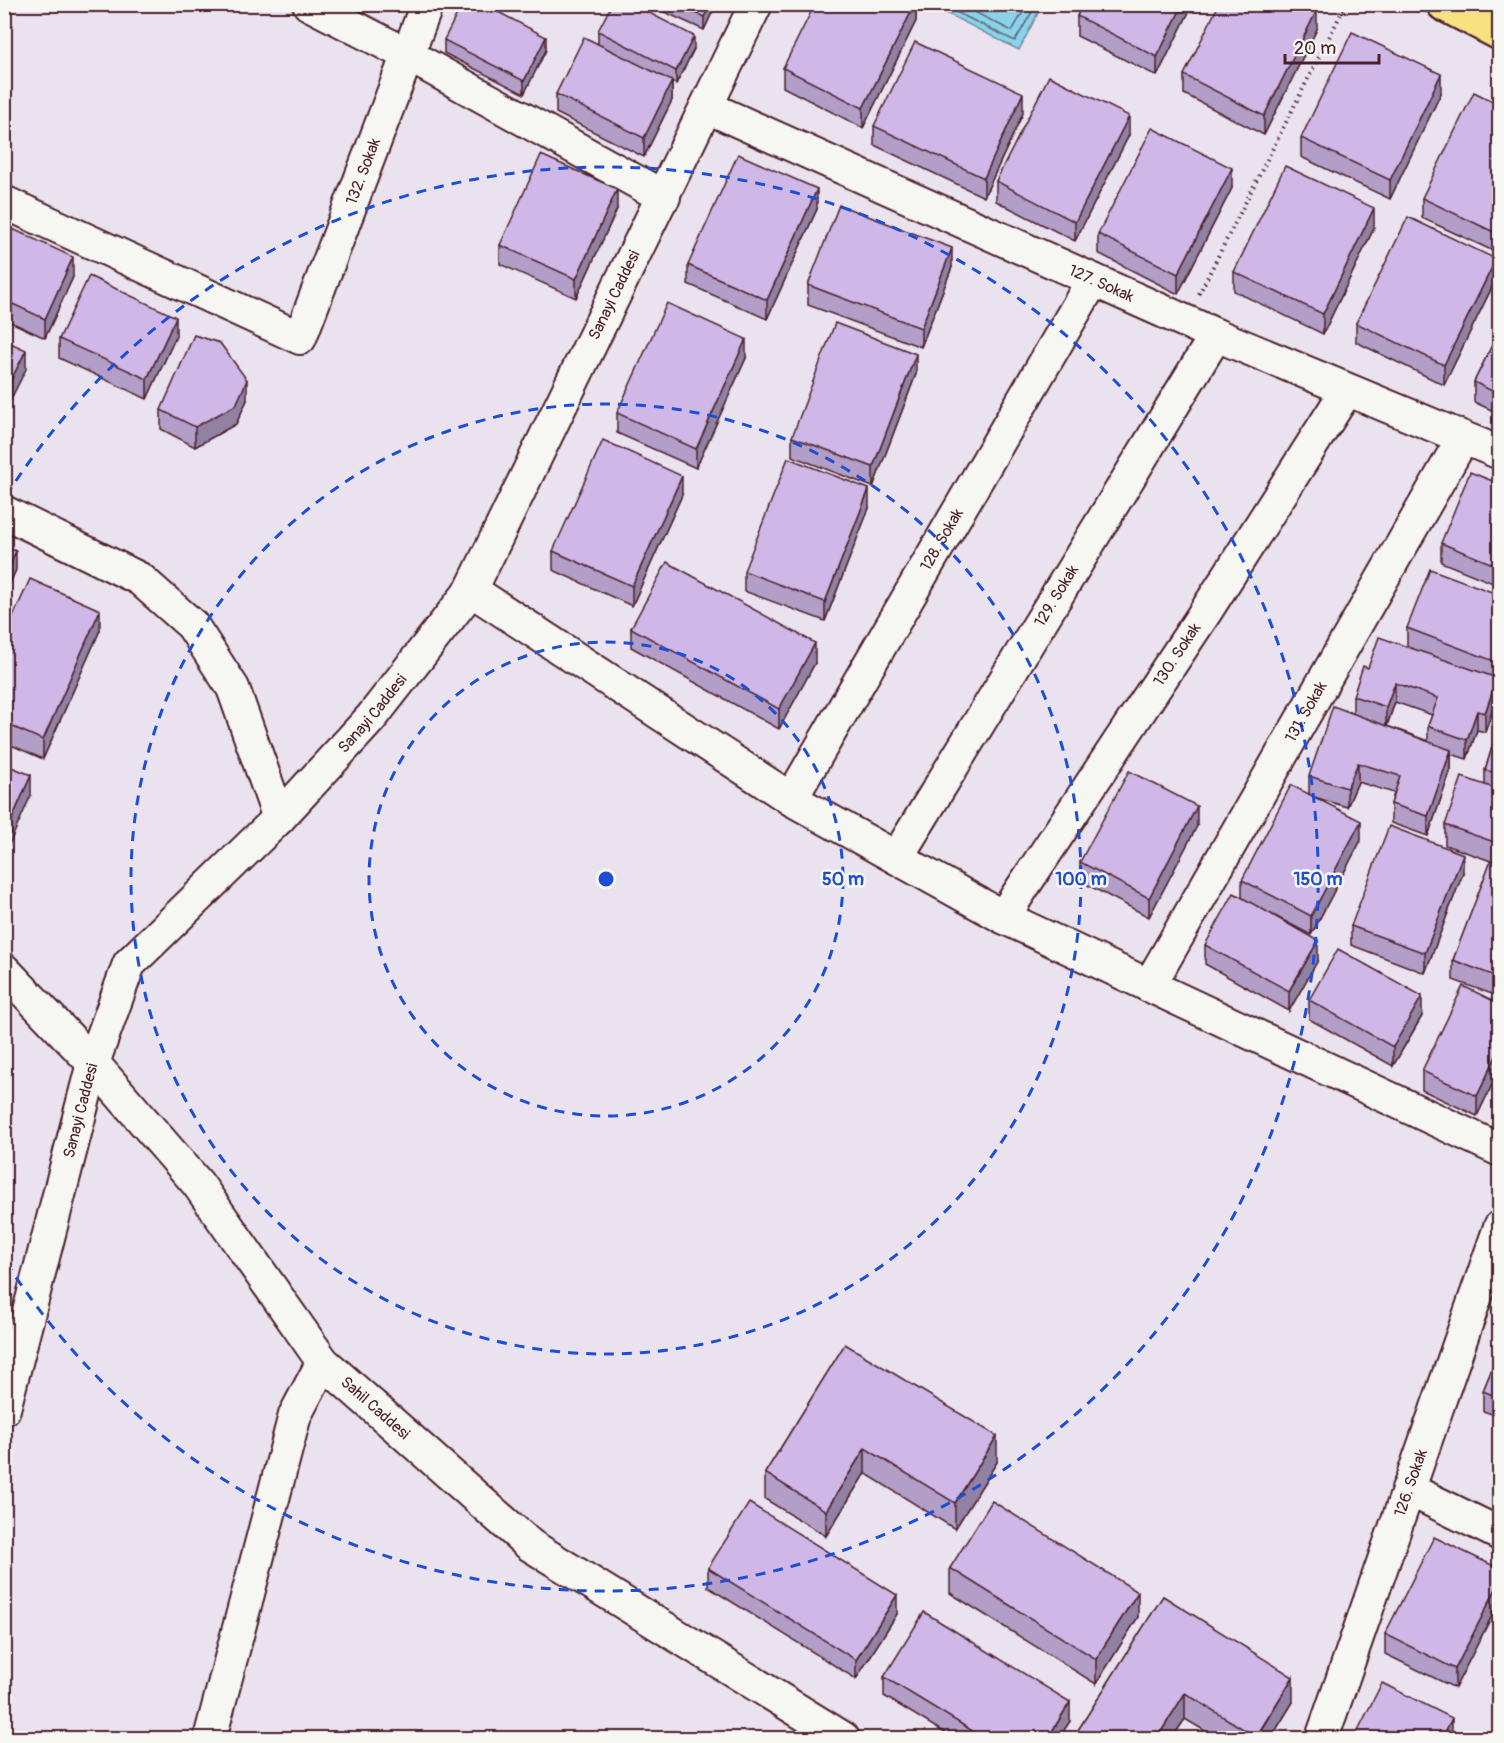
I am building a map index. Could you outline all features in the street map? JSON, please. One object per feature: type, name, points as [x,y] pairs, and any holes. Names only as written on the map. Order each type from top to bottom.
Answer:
[{"type":"main road","points":[[1444,4],[1500,33]]},
{"type":"main road","points":[[1484,4],[1500,12]]},
{"type":"street","points":[[309,4],[408,55],[664,196]]},
{"type":"street","name":"132. Sokak","points":[[4,202],[300,338],[426,4]]},
{"type":"street","name":"Sanayi Caddesi","points":[[4,1409],[93,1063],[129,964],[279,818],[371,718],[471,590],[756,4]]},
{"type":"street","name":"127. Sokak","points":[[707,107],[1185,322],[1500,453]]},
{"type":"street","name":"128. Sokak","points":[[791,799],[1093,280]]},
{"type":"street","name":"129. Sokak","points":[[897,857],[1216,335]]},
{"type":"street","name":"130. Sokak","points":[[1004,917],[1206,610],[1347,390]]},
{"type":"street","name":"131. Sokak","points":[[1149,986],[1463,438]]},
{"type":"street","points":[[4,512],[140,579],[192,625],[232,688],[279,818]]},
{"type":"street","points":[[471,590],[791,799],[1004,917],[1500,1150]]},
{"type":"street","name":"Sahil Caddesi","points":[[4,970],[93,1063],[198,1184],[323,1362],[530,1545],[843,1738]]},
{"type":"street","name":"126. Sokak","points":[[1322,1738],[1500,1227]]},
{"type":"street","points":[[210,1738],[295,1415],[323,1362]]},
{"type":"street","points":[[1408,1489],[1500,1534]]},
{"type":"path","points":[[1185,322],[1346,4]]},
{"type":"water","points":[[1032,4],[1040,9],[1019,50],[940,10],[943,5]]},
{"type":"building","points":[[462,4],[483,4],[546,37],[524,81],[444,40]]},
{"type":"building","points":[[612,4],[632,4],[694,36],[676,71],[598,31]]},
{"type":"building","points":[[676,4],[710,4],[704,17]]},
{"type":"building","points":[[815,4],[915,4],[863,108],[783,68]]},
{"type":"building","points":[[1083,4],[1183,4],[1157,57],[1077,16]]},
{"type":"building","points":[[1219,4],[1307,4],[1317,10],[1264,116],[1184,75]]},
{"type":"building","points":[[1352,32],[1441,74],[1390,180],[1301,138]]},
{"type":"building","points":[[584,37],[672,81],[644,138],[556,94]]},
{"type":"building","points":[[915,42],[1023,93],[984,178],[874,126]]},
{"type":"building","points":[[1049,76],[1129,116],[1075,222],[996,181]]},
{"type":"building","points":[[1474,92],[1500,105],[1500,235],[1422,198]]},
{"type":"building","points":[[1152,128],[1232,168],[1178,274],[1098,234]]},
{"type":"building","points":[[738,154],[817,189],[767,300],[688,265]]},
{"type":"building","points":[[541,155],[617,189],[576,279],[500,245]]},
{"type":"building","points":[[1285,166],[1374,208],[1323,314],[1234,272]]},
{"type":"building","points":[[839,205],[952,248],[921,328],[808,285]]},
{"type":"building","points":[[1408,217],[1496,259],[1444,365],[1356,323]]},
{"type":"building","points":[[4,225],[73,257],[45,319],[4,300]]},
{"type":"building","points":[[89,276],[176,317],[147,379],[59,339]]},
{"type":"building","points":[[667,303],[746,339],[696,449],[617,413]]},
{"type":"building","points":[[835,323],[916,354],[873,467],[792,437]]},
{"type":"building","points":[[1500,329],[1500,395],[1474,382]]},
{"type":"building","points":[[194,335],[220,343],[247,380],[236,405],[195,427],[161,410]]},
{"type":"building","points":[[4,340],[26,350],[4,394]]},
{"type":"building","points":[[603,440],[682,476],[632,586],[553,551]]},
{"type":"building","points":[[788,458],[869,489],[825,602],[744,571]]},
{"type":"building","points":[[1470,472],[1500,484],[1500,567],[1441,543]]},
{"type":"building","points":[[4,546],[16,551],[4,578]]},
{"type":"building","points":[[667,562],[815,643],[779,709],[631,628]]},
{"type":"building","points":[[1430,569],[1500,595],[1499,663],[1407,628]]},
{"type":"building","points":[[30,579],[100,610],[43,740],[4,723],[4,637]]},
{"type":"building","points":[[1379,637],[1497,678],[1485,713],[1477,711],[1467,740],[1428,726],[1438,698],[1395,683],[1386,707],[1353,696],[1363,666],[1368,668]]},
{"type":"building","points":[[1333,706],[1451,750],[1428,816],[1391,804],[1400,776],[1358,763],[1347,788],[1309,776]]},
{"type":"building","points":[[1500,722],[1500,774],[1485,770]]},
{"type":"building","points":[[4,764],[31,775],[4,837]]},
{"type":"building","points":[[1129,771],[1197,806],[1149,898],[1080,862]]},
{"type":"building","points":[[1462,777],[1500,790],[1500,844],[1445,825]]},
{"type":"building","points":[[1291,785],[1361,821],[1311,916],[1242,880]]},
{"type":"building","points":[[1389,826],[1463,854],[1425,953],[1351,926]]},
{"type":"building","points":[[1491,860],[1500,863],[1500,978],[1453,960]]},
{"type":"building","points":[[1234,893],[1318,941],[1289,991],[1205,945]]},
{"type":"building","points":[[1338,949],[1422,996],[1393,1047],[1309,1000]]},
{"type":"building","points":[[1463,986],[1500,1004],[1500,1048],[1477,1096],[1422,1071]]},
{"type":"building","points":[[845,1344],[997,1436],[955,1503],[865,1448],[826,1511],[765,1473]]},
{"type":"building","points":[[1500,1349],[1500,1398],[1483,1391]]},
{"type":"building","points":[[992,1501],[1138,1592],[1096,1659],[950,1568]]},
{"type":"building","points":[[749,1503],[897,1595],[856,1660],[708,1568]]},
{"type":"building","points":[[1434,1537],[1500,1569],[1500,1581],[1455,1669],[1385,1634]]},
{"type":"building","points":[[1163,1596],[1293,1677],[1256,1737],[1185,1693],[1157,1738],[1073,1738]]},
{"type":"building","points":[[924,1612],[1070,1702],[1048,1738],[984,1738],[884,1677]]},
{"type":"building","points":[[1500,1676],[1500,1687],[1495,1684]]},
{"type":"building","points":[[1382,1683],[1452,1718],[1442,1738],[1354,1738]]}]
